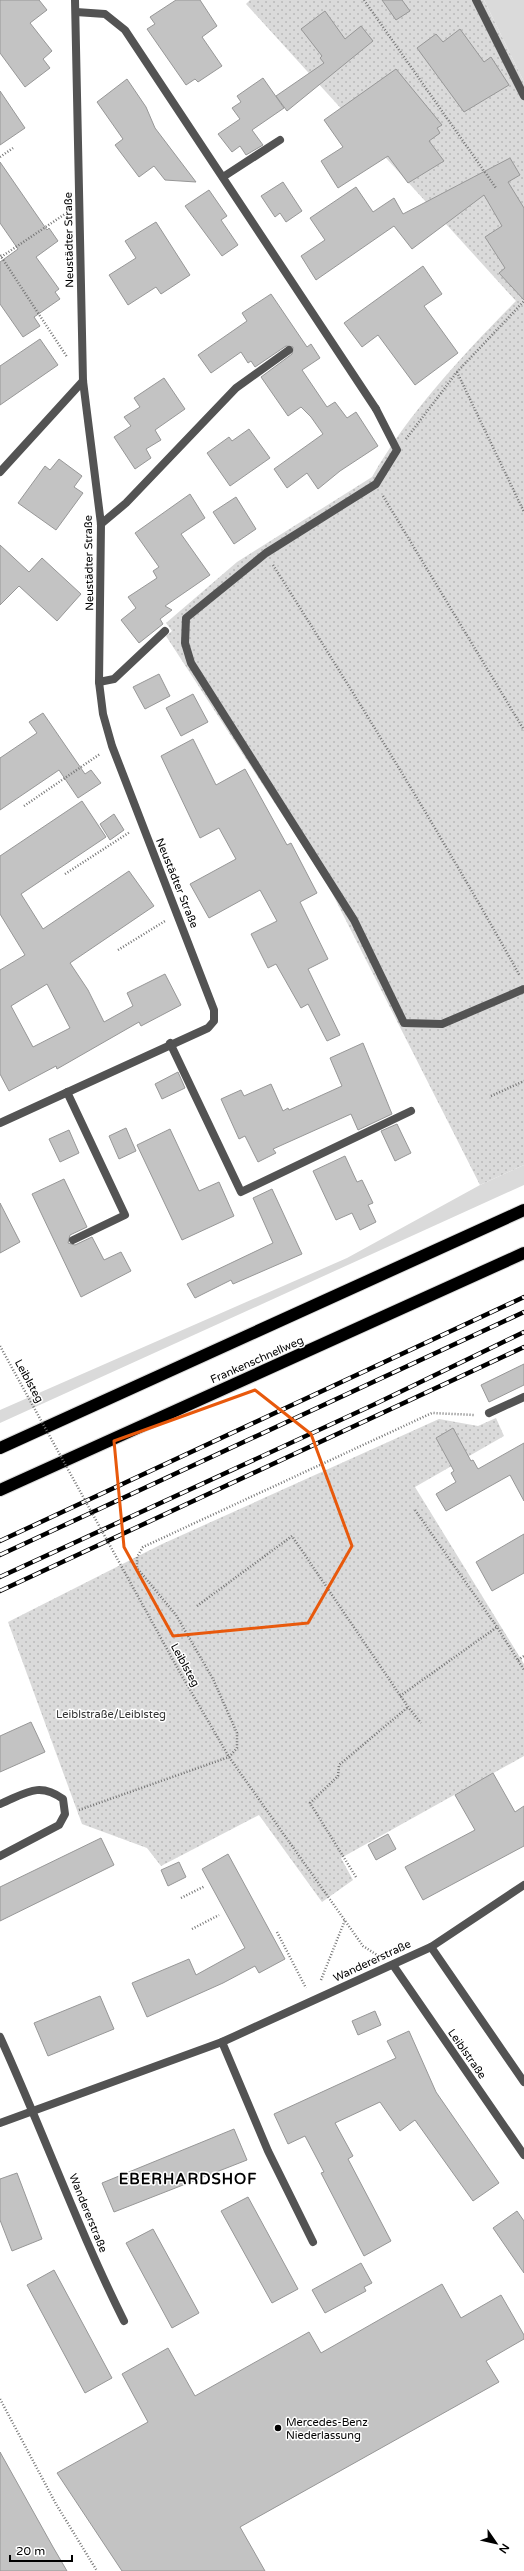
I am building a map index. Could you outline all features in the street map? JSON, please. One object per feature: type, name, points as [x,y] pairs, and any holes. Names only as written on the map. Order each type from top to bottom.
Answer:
[{"type":"highway","points":[[0,1448],[524,1210]]},
{"type":"highway","name":"Frankenschnellweg","points":[[0,1490],[524,1253]]},
{"type":"street","name":"Neustädter Straße","points":[[0,1123],[170,1043],[208,1028],[214,1021],[214,1010],[178,913],[112,746],[103,714],[99,682],[101,524],[83,381],[75,0]]},
{"type":"street","points":[[476,0],[524,96]]},
{"type":"street","points":[[76,12],[105,14],[124,30],[376,409],[398,450],[376,484],[266,553],[186,618],[185,643],[191,663],[354,920],[404,1023],[442,1024],[524,989]]},
{"type":"street","points":[[223,177],[280,140]]},
{"type":"street","points":[[101,524],[126,503],[236,388],[289,350]]},
{"type":"street","points":[[0,472],[83,381]]},
{"type":"street","points":[[99,682],[114,679],[165,631]]},
{"type":"street","points":[[170,1043],[241,1192],[411,1111]]},
{"type":"street","points":[[67,1092],[125,1215],[73,1240]]},
{"type":"street","points":[[489,1413],[524,1397]]},
{"type":"street","points":[[0,1804],[36,1789],[50,1790],[63,1799],[65,1814],[59,1825],[0,1856]]},
{"type":"street","name":"Wandererstraße","points":[[0,2123],[35,2112],[222,2042],[393,1965],[431,1947],[524,1885]]},
{"type":"street","points":[[431,1947],[524,2082]]},
{"type":"street","name":"Leiblstraße","points":[[393,1965],[524,2155]]},
{"type":"street","points":[[0,2037],[35,2112]]},
{"type":"street","points":[[222,2042],[268,2151],[313,2242]]},
{"type":"street","name":"Wandererstraße","points":[[35,2112],[102,2277],[124,2321]]},
{"type":"path","points":[[364,0],[496,188]]},
{"type":"path","points":[[0,157],[13,148]]},
{"type":"path","points":[[80,212],[61,214],[1,256],[83,381]]},
{"type":"path","points":[[398,450],[457,372],[524,302]]},
{"type":"path","points":[[457,372],[524,512]]},
{"type":"path","points":[[376,484],[524,730]]},
{"type":"path","points":[[266,553],[358,699],[470,886],[524,983]]},
{"type":"path","points":[[24,806],[112,746]]},
{"type":"path","points":[[65,874],[142,824]]},
{"type":"path","points":[[118,950],[178,913]]},
{"type":"path","points":[[491,1096],[524,1081]]},
{"type":"path","name":"Leiblsteg","points":[[0,1346],[178,1669],[229,1757],[363,1946],[393,1965]]},
{"type":"path","points":[[65,1814],[91,1807],[229,1757],[236,1748],[237,1732],[213,1679],[176,1615],[137,1568],[137,1557],[143,1547],[432,1413],[480,1415],[489,1413]]},
{"type":"path","points":[[415,1510],[498,1627],[524,1670]]},
{"type":"path","points":[[197,1606],[292,1536],[400,1696],[421,1722]]},
{"type":"path","points":[[400,1696],[498,1627]]},
{"type":"path","points":[[518,1660],[524,1656]]},
{"type":"path","points":[[356,1877],[310,1803],[338,1776],[339,1765],[408,1707]]},
{"type":"path","points":[[181,1898],[205,1886]]},
{"type":"path","points":[[192,1929],[219,1915]]},
{"type":"path","points":[[312,2001],[345,1920]]},
{"type":"path","points":[[277,1932],[312,2001]]},
{"type":"path","points":[[0,2399],[56,2504],[97,2571]]},
{"type":"highlighted area","points":[[255,1390],[311,1434],[352,1546],[308,1623],[173,1636],[124,1547],[114,1441]]},
{"type":"green space","points":[[250,0],[484,0],[524,82],[524,1165],[480,1185],[328,885],[166,636],[172,631],[166,623],[237,562],[372,477],[403,429],[438,384],[516,301],[246,4]]},
{"type":"green space","points":[[484,0],[524,0],[524,82]]},
{"type":"green space","points":[[524,1165],[524,1185],[0,1423],[0,1410],[347,1258],[480,1185]]},
{"type":"green space","name":"Leiblstraße/Leiblsteg","points":[[496,1418],[504,1436],[415,1487],[524,1664],[524,1756],[341,1858],[353,1880],[322,1902],[259,1815],[161,1866],[147,1848],[82,1824],[8,1622],[160,1545],[439,1419],[478,1426]]},
{"type":"building","points":[[0,0],[39,0],[47,10],[30,23],[52,51],[43,59],[50,68],[25,87],[0,53]]},
{"type":"building","points":[[176,0],[200,0],[217,26],[202,37],[222,66],[198,82],[195,79],[186,85],[147,29],[155,24],[150,17]]},
{"type":"building","points":[[382,0],[402,0],[410,11],[396,20]]},
{"type":"building","points":[[325,11],[345,39],[361,26],[373,41],[287,111],[276,96],[324,63],[320,58],[322,56],[301,29]]},
{"type":"building","points":[[460,29],[484,62],[491,57],[509,85],[464,112],[417,48],[436,34],[443,42]]},
{"type":"building","points":[[396,69],[442,125],[437,128],[440,133],[429,141],[444,161],[408,183],[388,156],[338,188],[321,161],[343,147],[324,120]]},
{"type":"building","points":[[263,78],[284,108],[252,130],[263,145],[246,155],[240,146],[232,152],[218,134],[240,119],[232,108],[241,102],[237,96]]},
{"type":"building","points":[[127,79],[146,107],[155,128],[196,182],[165,180],[154,166],[139,177],[115,145],[123,139],[97,102]]},
{"type":"building","points":[[0,91],[25,128],[0,145]]},
{"type":"building","points":[[510,158],[520,175],[508,182],[524,208],[524,300],[499,273],[505,268],[485,237],[502,226],[484,195],[412,249],[394,226],[316,280],[301,256],[325,240],[310,218],[356,187],[373,212],[394,198],[403,214]]},
{"type":"building","points":[[0,162],[47,230],[49,228],[58,241],[36,257],[59,289],[55,292],[60,299],[34,317],[40,326],[23,337],[0,304],[0,262],[18,249],[0,223]]},
{"type":"building","points":[[283,182],[302,211],[286,222],[280,213],[275,217],[261,196]]},
{"type":"building","points":[[209,190],[227,216],[221,220],[238,245],[222,256],[185,206]]},
{"type":"building","points":[[156,222],[190,275],[161,294],[156,287],[128,305],[109,275],[136,258],[125,241]]},
{"type":"building","points":[[423,266],[442,294],[424,306],[458,353],[415,385],[378,335],[362,347],[344,323]]},
{"type":"building","points":[[271,294],[307,347],[311,344],[320,358],[302,370],[327,407],[335,402],[347,418],[356,412],[378,446],[340,471],[318,489],[307,473],[287,488],[274,469],[323,434],[311,417],[301,407],[288,416],[261,377],[292,354],[293,347],[286,346],[255,367],[251,361],[248,363],[241,352],[211,373],[198,355],[247,321],[242,313]]},
{"type":"building","points":[[40,339],[58,365],[0,405],[0,366]]},
{"type":"building","points":[[164,378],[185,409],[155,430],[161,440],[146,449],[151,458],[135,469],[114,437],[131,426],[124,417],[140,407],[134,398]]},
{"type":"building","points":[[249,429],[270,458],[230,486],[207,453],[229,437],[232,441]]},
{"type":"building","points":[[59,459],[82,476],[74,487],[83,493],[56,530],[18,503],[45,466],[50,470]]},
{"type":"building","points":[[190,494],[205,518],[181,534],[210,575],[165,606],[172,610],[160,619],[163,624],[139,643],[121,620],[136,608],[128,597],[157,578],[153,571],[159,567],[135,533]]},
{"type":"building","points":[[236,497],[256,529],[234,544],[213,512]]},
{"type":"building","points":[[0,545],[29,572],[42,558],[81,594],[57,621],[19,586],[0,605]]},
{"type":"building","points":[[159,674],[170,696],[145,709],[133,687]]},
{"type":"building","points":[[193,694],[208,722],[181,736],[166,708]]},
{"type":"building","points":[[43,713],[85,774],[91,770],[101,783],[78,798],[59,770],[0,810],[0,758],[37,733],[29,722]]},
{"type":"building","points":[[193,739],[216,785],[245,769],[287,845],[291,843],[317,893],[300,902],[328,959],[308,969],[340,1035],[327,1041],[308,1004],[301,1008],[276,964],[268,968],[251,934],[277,921],[260,890],[209,918],[190,884],[236,859],[219,828],[200,838],[161,756]]},
{"type":"building","points":[[82,801],[106,837],[21,894],[43,929],[129,871],[154,906],[70,963],[88,990],[104,1022],[133,1006],[127,993],[165,974],[181,1005],[141,1026],[139,1022],[57,1069],[56,1066],[9,1091],[0,1074],[0,970],[25,955],[0,914],[0,856]],"holes":[[[47,984],[70,1028],[33,1047],[11,1006]]]},
{"type":"building","points":[[114,814],[124,830],[110,840],[100,824]]},
{"type":"building","points":[[363,1043],[392,1114],[358,1130],[351,1114],[273,1149],[276,1153],[258,1162],[245,1136],[239,1139],[221,1099],[241,1090],[244,1096],[271,1084],[283,1111],[288,1108],[289,1110],[342,1086],[330,1058]]},
{"type":"building","points":[[178,1072],[185,1088],[162,1099],[155,1084]]},
{"type":"building","points":[[397,1124],[411,1153],[395,1161],[381,1131]]},
{"type":"building","points":[[126,1128],[136,1151],[119,1159],[109,1136]]},
{"type":"building","points":[[170,1129],[199,1191],[219,1182],[234,1216],[182,1240],[137,1145]]},
{"type":"building","points":[[69,1130],[79,1153],[60,1162],[49,1139]]},
{"type":"building","points":[[345,1156],[357,1182],[362,1180],[373,1203],[368,1205],[376,1222],[360,1230],[352,1213],[336,1220],[313,1171]]},
{"type":"building","points":[[64,1179],[87,1227],[70,1235],[68,1243],[75,1245],[92,1237],[104,1260],[121,1252],[131,1271],[81,1297],[32,1194]]},
{"type":"building","points":[[272,1189],[302,1254],[233,1284],[231,1280],[195,1298],[187,1284],[273,1243],[253,1198]]},
{"type":"building","points":[[0,1203],[20,1242],[0,1253]]},
{"type":"building","points":[[524,1364],[524,1385],[489,1402],[481,1385]]},
{"type":"building","points":[[453,1428],[471,1461],[473,1460],[478,1469],[524,1443],[524,1501],[510,1475],[446,1511],[436,1494],[456,1482],[451,1473],[454,1471],[436,1438]]},
{"type":"building","points":[[524,1534],[524,1573],[492,1591],[476,1562]]},
{"type":"building","points":[[31,1722],[45,1752],[0,1772],[0,1736]]},
{"type":"building","points":[[493,1773],[515,1812],[524,1806],[524,1846],[423,1900],[405,1867],[475,1830],[455,1795]]},
{"type":"building","points":[[388,1834],[396,1849],[376,1860],[368,1845]]},
{"type":"building","points":[[101,1838],[114,1865],[0,1921],[0,1887]]},
{"type":"building","points":[[228,1854],[285,1959],[259,1973],[255,1966],[223,1983],[147,2017],[132,1983],[189,1959],[196,1975],[245,1948],[202,1869]]},
{"type":"building","points":[[179,1862],[186,1877],[168,1886],[161,1870]]},
{"type":"building","points":[[100,1996],[114,2029],[48,2056],[34,2023]]},
{"type":"building","points":[[375,2011],[381,2025],[358,2035],[352,2021]]},
{"type":"building","points":[[409,2031],[436,2092],[499,2183],[473,2201],[415,2120],[400,2131],[380,2102],[335,2123],[353,2156],[348,2159],[391,2241],[364,2256],[321,2173],[324,2172],[305,2136],[288,2144],[274,2114],[396,2058],[387,2041]]},
{"type":"building","points":[[234,2129],[247,2160],[114,2212],[102,2183]]},
{"type":"building","points":[[17,2173],[42,2239],[12,2251],[0,2220],[0,2179]]},
{"type":"building","points":[[248,2197],[298,2289],[272,2303],[221,2211]]},
{"type":"building","points":[[517,2211],[524,2221],[524,2273],[493,2228]]},
{"type":"building","points":[[153,2229],[199,2313],[172,2328],[126,2243]]},
{"type":"building","points":[[361,2263],[372,2283],[364,2287],[366,2291],[325,2313],[312,2290]]},
{"type":"building","points":[[54,2270],[112,2378],[85,2393],[27,2285]]},
{"type":"building","name":"Mercedes-Benz Niederlassung","points":[[442,2284],[461,2318],[501,2295],[524,2335],[524,2339],[486,2361],[499,2382],[240,2527],[265,2571],[122,2571],[57,2473],[148,2422],[122,2374],[168,2348],[195,2396],[309,2332],[321,2353]]},
{"type":"building","points":[[0,2452],[53,2547],[67,2571],[0,2571]]},
{"type":"railway","points":[[0,1541],[524,1297]]},
{"type":"railway","points":[[0,1555],[524,1312]]},
{"type":"railway","points":[[0,1577],[373,1405],[524,1332]]},
{"type":"railway","points":[[0,1591],[524,1347]]},
{"type":"place","name":"Mercedes-Benz Niederlassung","points":[[278,2428]]},
{"type":"district","name":"EBERHARDSHOF","points":[[188,2179]]}]
